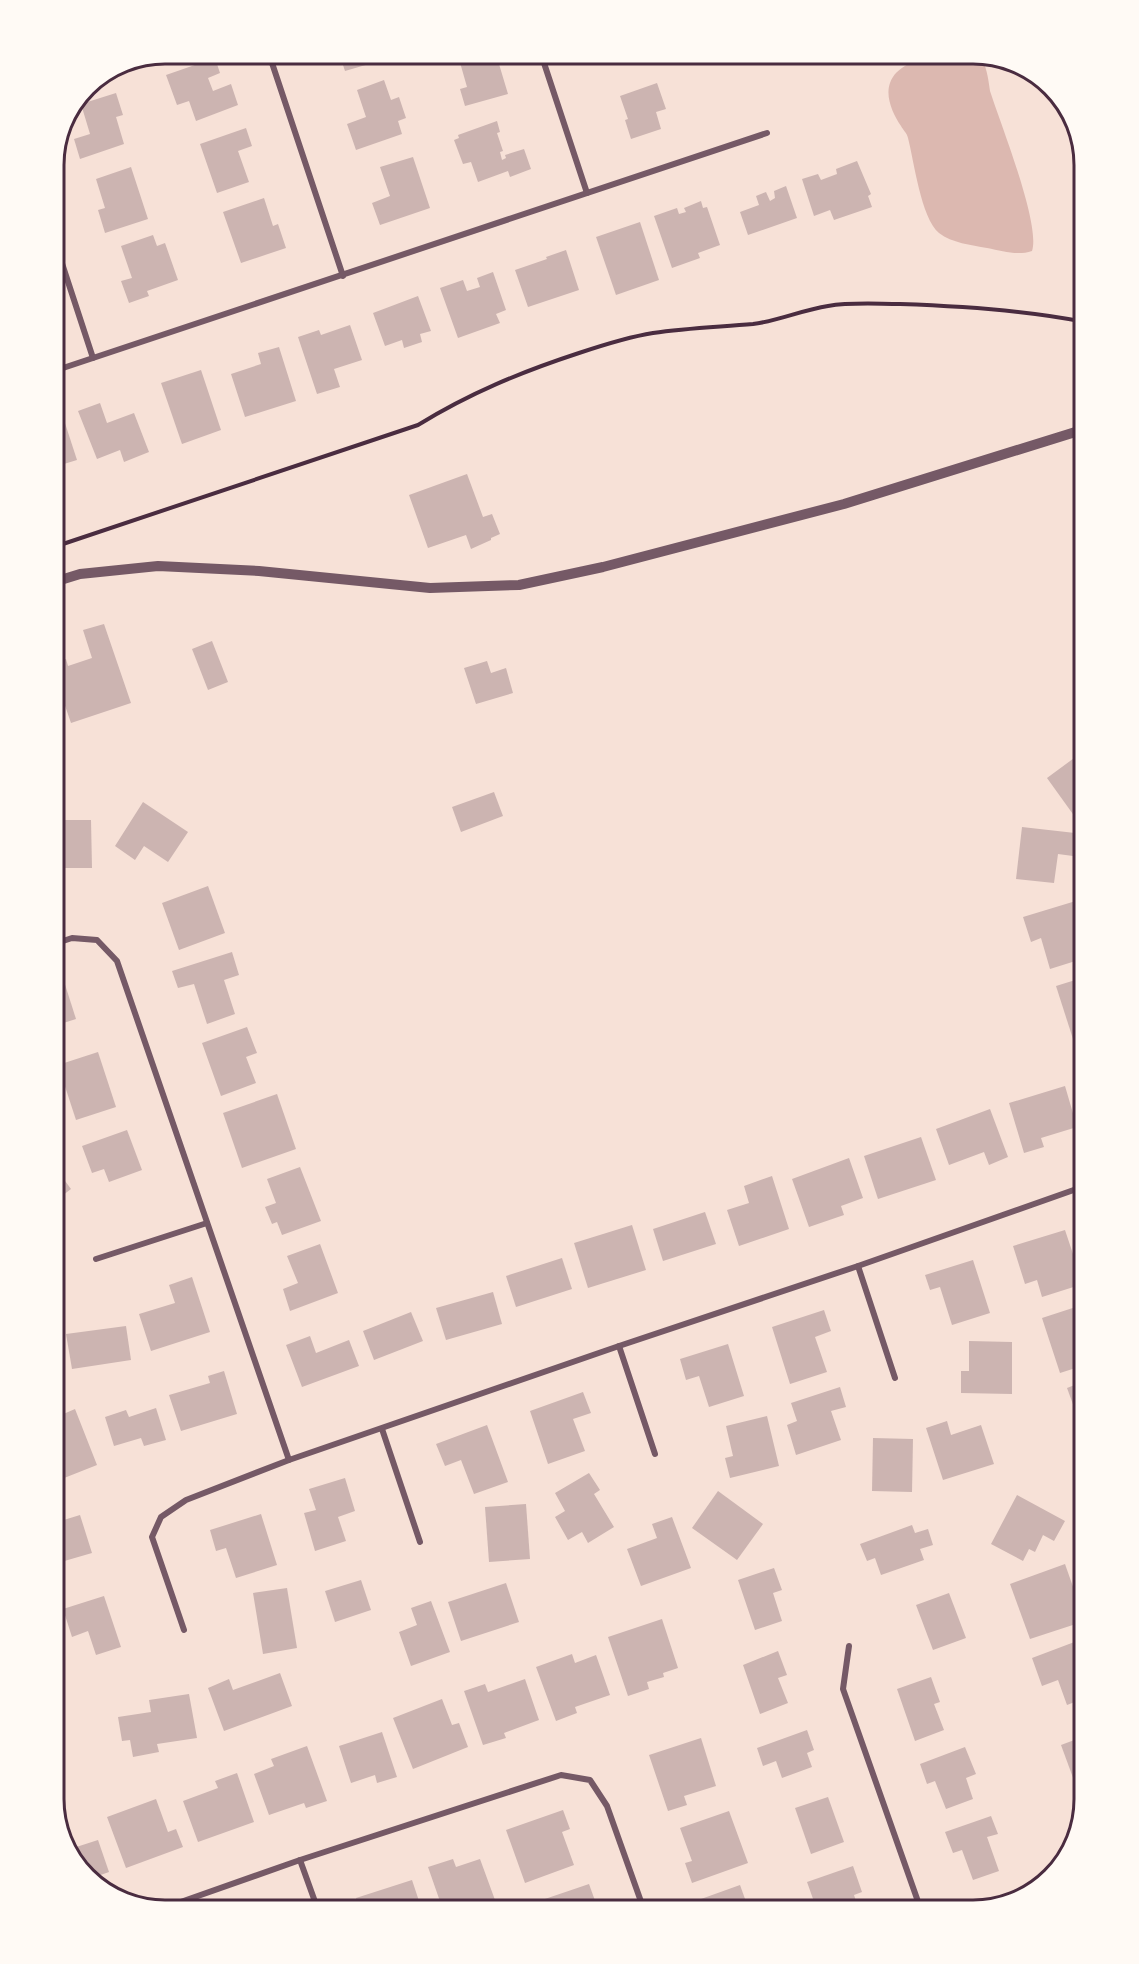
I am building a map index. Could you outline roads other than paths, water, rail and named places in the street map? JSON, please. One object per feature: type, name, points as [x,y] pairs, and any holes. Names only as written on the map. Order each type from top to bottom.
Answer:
[{"type":"street","points":[[273,64],[343,276]]},
{"type":"street","points":[[544,64],[587,193]]},
{"type":"street","points":[[65,367],[767,133]]},
{"type":"street","points":[[65,272],[93,358]]},
{"type":"street","points":[[65,579],[80,574],[158,566],[259,571],[430,588],[519,585],[603,567],[844,504],[1074,432]]},
{"type":"street","points":[[65,940],[72,938],[97,940],[117,961],[289,1461]]},
{"type":"street","points":[[184,1630],[152,1537],[161,1517],[186,1500],[382,1428],[1074,1190]]},
{"type":"street","points":[[96,1259],[207,1223]]},
{"type":"street","points":[[858,1266],[895,1378]]},
{"type":"street","points":[[618,1346],[655,1454]]},
{"type":"street","points":[[382,1428],[420,1542]]},
{"type":"street","points":[[849,1646],[843,1689],[917,1900]]},
{"type":"street","points":[[190,1899],[300,1860],[561,1775],[590,1780],[607,1806],[640,1900]]},
{"type":"street","points":[[300,1860],[314,1899]]}]
